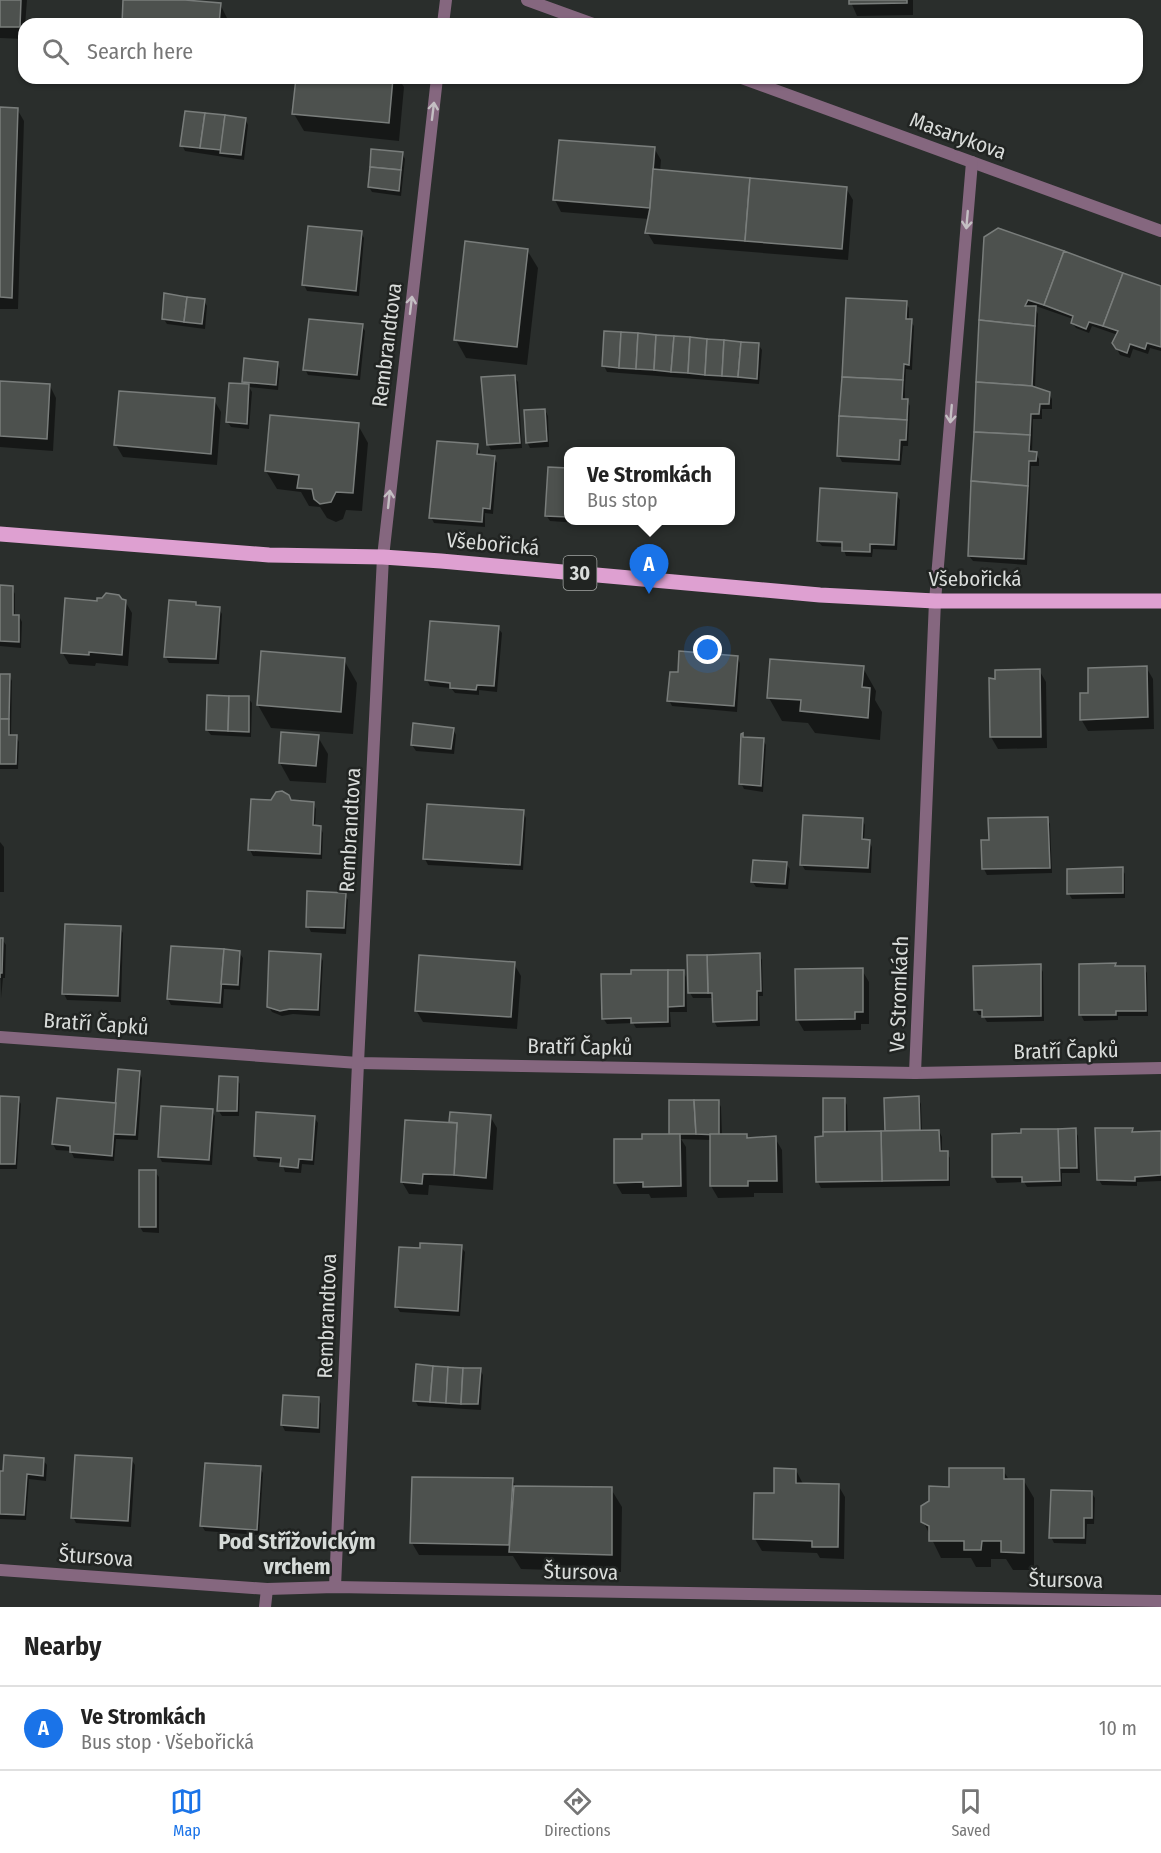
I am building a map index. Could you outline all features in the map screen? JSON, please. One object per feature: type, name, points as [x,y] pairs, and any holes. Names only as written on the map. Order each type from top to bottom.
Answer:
[{"type":"main road","name":"Všebořická","points":[[0,534],[269,555],[383,557],[820,595],[935,601],[1161,601]]},
{"type":"street","points":[[444,18],[446,0]]},
{"type":"street","points":[[527,0],[576,18]]},
{"type":"street","name":"Rembrandtova","points":[[335,1587],[383,557],[436,84]]},
{"type":"street","name":"Masarykova","points":[[758,84],[1161,231]]},
{"type":"street","name":"Ve Stromkách","points":[[915,1073],[935,601],[972,162]]},
{"type":"street","name":"Bratří Čapků","points":[[0,1037],[358,1063],[915,1073],[1161,1068]]},
{"type":"street","name":"Štursova","points":[[0,1570],[267,1589],[335,1587],[1161,1601]]},
{"type":"street","points":[[265,1607],[267,1589]]},
{"type":"building","points":[[0,0],[21,0],[18,27],[0,27]]},
{"type":"building","points":[[123,0],[185,0],[221,3],[220,18],[122,18]]},
{"type":"building","points":[[849,0],[907,0],[907,3],[849,4]]},
{"type":"building","points":[[295,84],[392,84],[389,123],[292,114]]},
{"type":"building","points":[[0,107],[18,108],[12,298],[0,297]]},
{"type":"building","points":[[185,111],[205,113],[200,148],[180,146]]},
{"type":"building","points":[[205,113],[225,115],[221,150],[200,148]]},
{"type":"building","points":[[225,115],[246,118],[241,155],[220,153]]},
{"type":"building","points":[[559,140],[655,147],[650,208],[553,200]]},
{"type":"building","points":[[371,149],[403,152],[401,170],[370,167]]},
{"type":"building","points":[[370,167],[401,170],[399,191],[368,187]]},
{"type":"building","points":[[653,169],[750,178],[745,241],[645,233],[650,208]]},
{"type":"building","points":[[750,178],[847,187],[842,249],[745,241]]},
{"type":"building","points":[[308,226],[362,231],[356,291],[302,285]]},
{"type":"building","points":[[998,228],[1064,251],[1044,305],[1028,300],[1025,306],[1036,306],[1035,326],[979,320],[984,237]]},
{"type":"building","points":[[465,241],[528,249],[517,347],[454,340]]},
{"type":"building","points":[[1064,251],[1123,273],[1103,326],[1089,322],[1086,329],[1071,323],[1073,316],[1044,305]]},
{"type":"building","points":[[1123,273],[1161,286],[1161,347],[1147,343],[1145,349],[1130,344],[1127,353],[1116,349],[1112,343],[1118,331],[1103,326]]},
{"type":"building","points":[[164,293],[187,297],[184,322],[162,319]]},
{"type":"building","points":[[187,297],[205,299],[202,324],[184,322]]},
{"type":"building","points":[[846,298],[907,301],[906,319],[912,319],[909,365],[904,364],[903,380],[842,377]]},
{"type":"building","points":[[309,319],[363,324],[357,375],[303,370]]},
{"type":"building","points":[[979,320],[1035,326],[1032,386],[976,382]]},
{"type":"building","points":[[604,331],[621,332],[619,368],[602,366]]},
{"type":"building","points":[[621,332],[638,333],[636,369],[619,368]]},
{"type":"building","points":[[638,333],[656,335],[654,370],[636,369]]},
{"type":"building","points":[[656,335],[674,336],[671,372],[654,370]]},
{"type":"building","points":[[674,336],[690,337],[688,373],[671,372]]},
{"type":"building","points":[[690,337],[707,339],[705,375],[688,373]]},
{"type":"building","points":[[707,339],[724,340],[722,376],[705,375]]},
{"type":"building","points":[[724,340],[741,342],[738,377],[722,376]]},
{"type":"building","points":[[741,342],[759,343],[757,379],[738,377]]},
{"type":"building","points":[[244,358],[278,362],[276,385],[242,382]]},
{"type":"building","points":[[515,375],[520,443],[487,445],[481,377]]},
{"type":"building","points":[[842,377],[903,380],[902,399],[908,399],[907,420],[839,416]]},
{"type":"building","points":[[0,381],[50,384],[47,439],[0,436]]},
{"type":"building","points":[[976,382],[1032,386],[1050,392],[1049,404],[1040,404],[1039,414],[1031,414],[1030,435],[974,432]]},
{"type":"building","points":[[229,383],[249,384],[247,424],[226,422]]},
{"type":"building","points":[[119,391],[215,398],[211,454],[114,445]]},
{"type":"building","points":[[545,409],[547,441],[526,443],[524,410]]},
{"type":"building","points":[[270,415],[359,423],[353,493],[336,492],[331,502],[320,504],[314,499],[312,489],[297,488],[299,475],[265,471]]},
{"type":"building","points":[[839,416],[907,420],[906,440],[900,440],[899,460],[837,456]]},
{"type":"building","points":[[974,432],[1030,435],[1029,451],[1037,452],[1036,461],[1029,461],[1028,486],[971,481]]},
{"type":"building","points":[[437,441],[478,444],[477,454],[495,456],[490,509],[483,508],[482,522],[429,518]]},
{"type":"building","points":[[548,467],[564,468],[564,517],[545,516]]},
{"type":"building","points":[[971,481],[1028,486],[1024,559],[968,556]]},
{"type":"building","points":[[820,488],[897,493],[894,545],[870,544],[870,552],[842,551],[842,542],[817,541]]},
{"type":"building","points":[[0,585],[13,586],[13,615],[19,615],[19,642],[0,641]]},
{"type":"building","points":[[106,593],[119,595],[126,600],[122,655],[89,652],[89,655],[61,653],[65,598],[97,601],[97,598],[102,598]]},
{"type":"building","points":[[169,600],[220,607],[216,659],[164,657]]},
{"type":"building","points":[[430,621],[499,626],[494,686],[477,685],[476,690],[450,688],[450,683],[425,680]]},
{"type":"building","points":[[261,651],[345,658],[341,712],[257,705]]},
{"type":"building","points":[[679,651],[738,656],[734,706],[667,701],[670,672],[678,672]]},
{"type":"building","points":[[770,659],[864,666],[862,687],[870,688],[868,718],[800,711],[801,700],[767,698]]},
{"type":"building","points":[[1147,666],[1148,717],[1080,720],[1080,693],[1088,693],[1088,668]]},
{"type":"building","points":[[1040,669],[1041,737],[990,737],[989,678],[995,679],[995,670]]},
{"type":"building","points":[[0,674],[10,674],[9,719],[0,719]]},
{"type":"building","points":[[207,695],[229,696],[228,731],[206,730]]},
{"type":"building","points":[[229,696],[249,696],[249,732],[228,731]]},
{"type":"building","points":[[0,719],[9,719],[9,735],[17,735],[16,764],[0,764]]},
{"type":"building","points":[[413,723],[454,728],[451,749],[411,745]]},
{"type":"building","points":[[281,732],[319,735],[316,766],[279,763]]},
{"type":"building","points":[[743,733],[743,737],[764,738],[761,786],[739,784],[741,734]]},
{"type":"building","points":[[282,791],[289,795],[291,800],[314,802],[313,825],[321,826],[320,854],[248,850],[251,799],[271,800],[276,792]]},
{"type":"building","points":[[427,804],[524,810],[520,865],[423,859]]},
{"type":"building","points":[[803,815],[863,818],[862,839],[870,840],[868,868],[800,865]]},
{"type":"building","points":[[1048,817],[1050,868],[982,869],[981,840],[989,840],[988,818]]},
{"type":"building","points":[[753,860],[787,862],[785,884],[751,882]]},
{"type":"building","points":[[1123,867],[1123,893],[1067,894],[1067,869]]},
{"type":"building","points":[[307,891],[346,893],[344,928],[306,927]]},
{"type":"building","points":[[65,924],[121,926],[118,996],[62,994]]},
{"type":"building","points":[[0,938],[3,938],[2,973],[0,973]]},
{"type":"building","points":[[171,946],[224,949],[220,1003],[167,999]]},
{"type":"building","points":[[224,949],[240,951],[238,985],[221,984]]},
{"type":"building","points":[[269,951],[321,954],[318,1010],[280,1011],[267,1007]]},
{"type":"building","points":[[760,953],[761,991],[757,991],[757,1020],[713,1022],[712,993],[708,993],[707,955]]},
{"type":"building","points":[[419,955],[515,962],[511,1017],[415,1011]]},
{"type":"building","points":[[687,955],[707,955],[708,993],[688,993]]},
{"type":"building","points":[[1116,963],[1115,966],[1145,966],[1146,1011],[1116,1011],[1116,1015],[1079,1015],[1079,964]]},
{"type":"building","points":[[1041,964],[1041,1016],[982,1017],[982,1010],[974,1010],[973,966]]},
{"type":"building","points":[[863,968],[863,1012],[855,1012],[855,1019],[796,1020],[795,969]]},
{"type":"building","points":[[631,970],[668,970],[668,1022],[631,1023],[631,1018],[602,1019],[601,974],[631,974]]},
{"type":"building","points":[[668,970],[684,970],[684,1006],[668,1007]]},
{"type":"building","points":[[118,1069],[140,1071],[135,1135],[113,1134]]},
{"type":"building","points":[[219,1076],[238,1077],[237,1111],[217,1111]]},
{"type":"building","points":[[0,1096],[19,1097],[15,1164],[0,1164]]},
{"type":"building","points":[[919,1096],[920,1130],[885,1131],[884,1098]]},
{"type":"building","points":[[57,1098],[116,1103],[112,1156],[70,1152],[70,1146],[52,1144]]},
{"type":"building","points":[[823,1098],[845,1098],[845,1132],[823,1132]]},
{"type":"building","points":[[669,1100],[694,1100],[696,1134],[669,1134]]},
{"type":"building","points":[[694,1100],[719,1100],[719,1135],[696,1134]]},
{"type":"building","points":[[161,1106],[213,1109],[209,1160],[158,1157]]},
{"type":"building","points":[[256,1112],[315,1116],[312,1160],[299,1159],[298,1168],[280,1166],[281,1158],[254,1156]]},
{"type":"building","points":[[450,1112],[491,1115],[486,1178],[454,1175],[457,1123],[449,1122]]},
{"type":"building","points":[[405,1120],[457,1123],[454,1175],[423,1174],[422,1184],[401,1182]]},
{"type":"building","points":[[1076,1128],[1077,1168],[1059,1168],[1058,1129]]},
{"type":"building","points":[[1095,1128],[1133,1128],[1132,1132],[1161,1131],[1161,1175],[1135,1177],[1135,1181],[1097,1180]]},
{"type":"building","points":[[1021,1129],[1058,1129],[1060,1181],[1022,1182],[1022,1177],[992,1177],[992,1134],[1021,1133]]},
{"type":"building","points":[[939,1130],[940,1151],[948,1151],[948,1180],[882,1181],[881,1131]]},
{"type":"building","points":[[881,1131],[882,1181],[816,1182],[815,1137],[823,1136],[823,1132]]},
{"type":"building","points":[[642,1134],[680,1134],[681,1186],[643,1187],[643,1182],[614,1183],[614,1139],[642,1139]]},
{"type":"building","points":[[710,1134],[747,1134],[747,1138],[776,1136],[777,1181],[748,1181],[748,1186],[710,1186]]},
{"type":"building","points":[[139,1170],[156,1170],[156,1227],[139,1227]]},
{"type":"building","points":[[420,1243],[462,1245],[458,1311],[395,1307],[399,1247],[420,1248]]},
{"type":"building","points":[[416,1364],[433,1366],[430,1402],[413,1401]]},
{"type":"building","points":[[433,1366],[448,1367],[446,1403],[430,1402]]},
{"type":"building","points":[[448,1367],[463,1368],[461,1404],[446,1403]]},
{"type":"building","points":[[463,1368],[481,1368],[478,1404],[461,1404]]},
{"type":"building","points":[[283,1395],[319,1397],[318,1428],[281,1425]]},
{"type":"building","points":[[4,1455],[44,1458],[43,1476],[27,1474],[24,1515],[0,1514],[0,1471],[3,1471]]},
{"type":"building","points":[[75,1455],[132,1458],[128,1521],[71,1518]]},
{"type":"building","points":[[205,1463],[261,1466],[257,1530],[200,1526]]},
{"type":"building","points":[[774,1468],[796,1469],[796,1483],[839,1484],[838,1547],[812,1547],[812,1541],[753,1539],[754,1493],[774,1493]]},
{"type":"building","points":[[949,1468],[1004,1468],[1004,1479],[1024,1479],[1024,1553],[1001,1552],[1001,1541],[982,1541],[981,1550],[964,1550],[964,1541],[929,1541],[929,1526],[921,1522],[921,1506],[929,1501],[929,1486],[949,1487]]},
{"type":"building","points":[[412,1477],[513,1478],[509,1545],[410,1543]]},
{"type":"building","points":[[514,1486],[612,1487],[612,1555],[509,1552]]},
{"type":"building","points":[[1051,1490],[1092,1491],[1092,1518],[1084,1518],[1084,1538],[1049,1538]]},
{"type":"place","name":"Ve Stromkách","points":[[649,594]]},
{"type":"district","name":"Pod Střížovickým vrchem","points":[[297,1554]]}]
